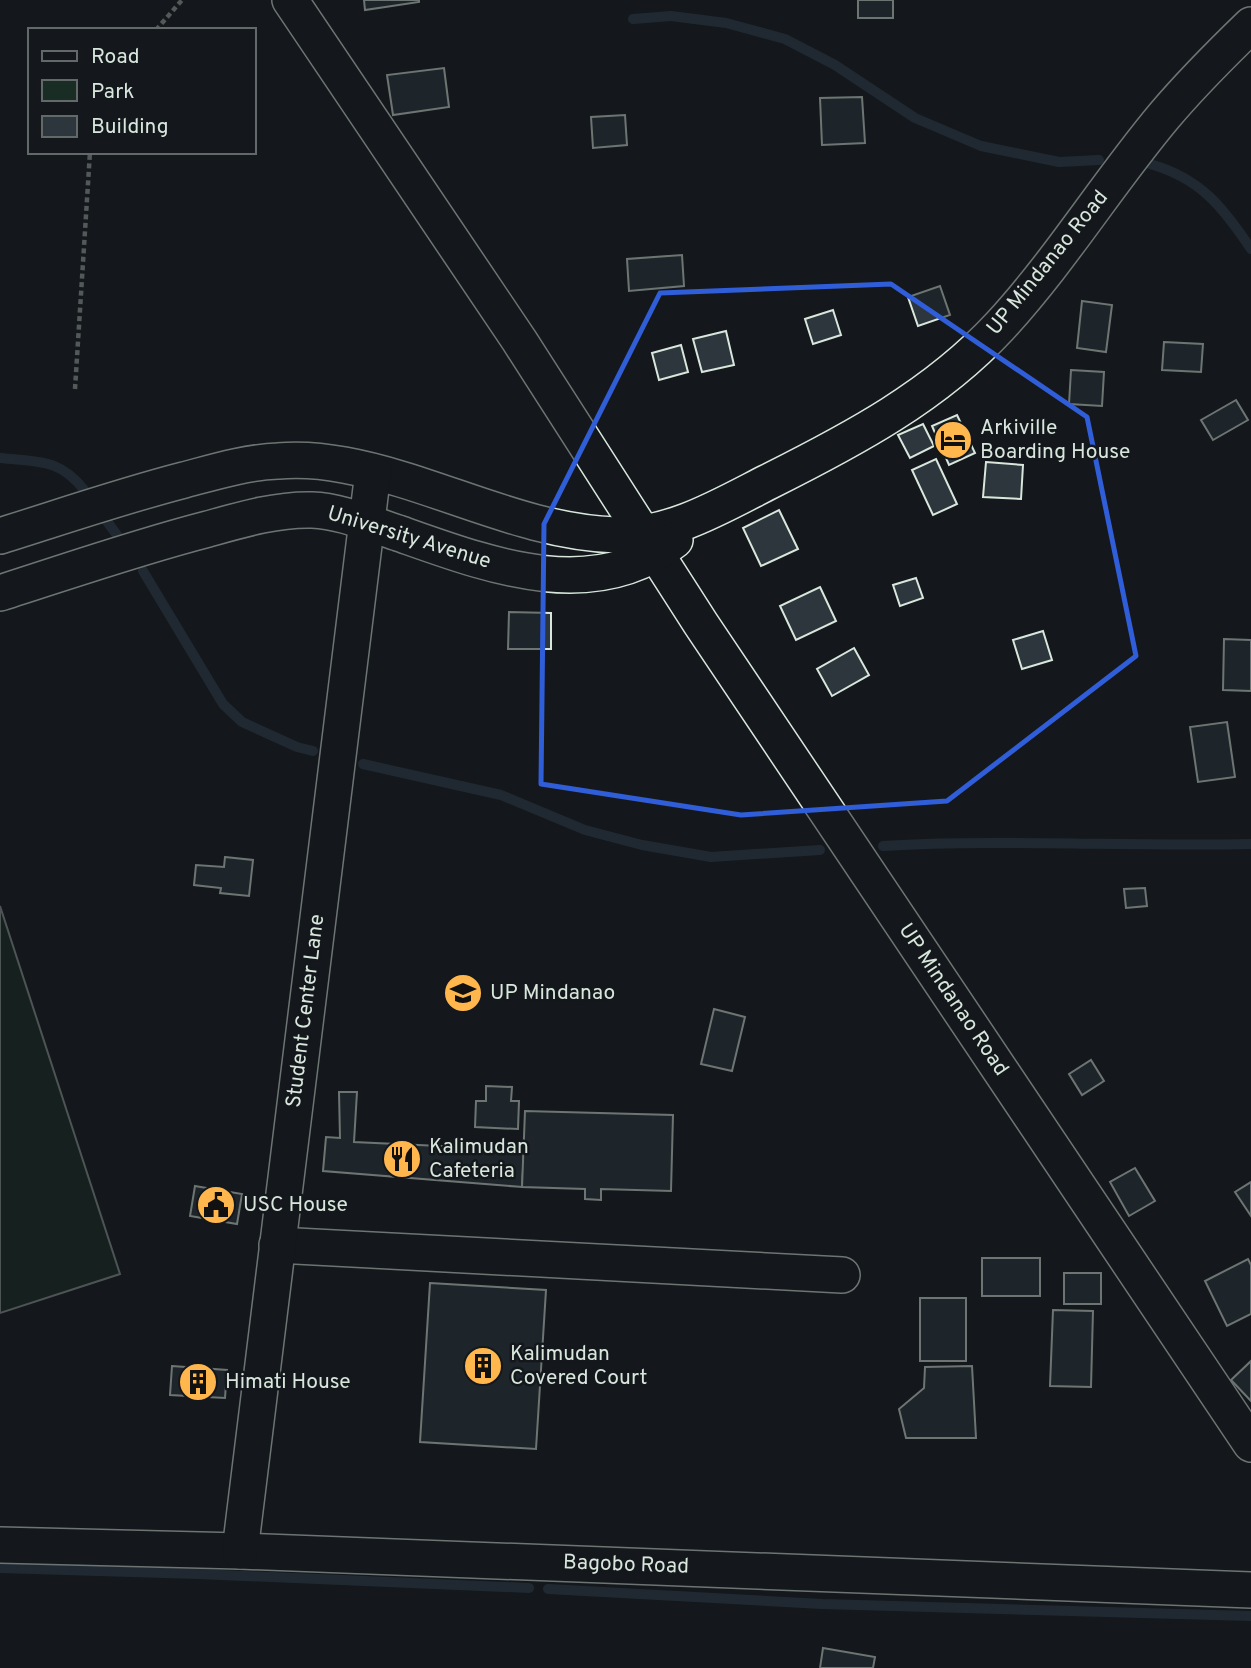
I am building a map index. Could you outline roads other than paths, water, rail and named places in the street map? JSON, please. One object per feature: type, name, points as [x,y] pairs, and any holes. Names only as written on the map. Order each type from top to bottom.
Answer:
[{"type":"street","points":[[290,0],[519,340],[650,543]]},
{"type":"street","name":"UP Mindanao Road","points":[[1251,25],[1165,116],[1023,298],[999,327],[968,355],[900,410],[868,430],[650,543],[716,647],[1251,1444]]},
{"type":"street","points":[[0,536],[150,489],[216,472],[276,461],[344,465],[545,526],[621,535],[650,543]]},
{"type":"street","name":"Student Center Lane","points":[[240,1551],[373,472]]},
{"type":"street","name":"University Avenue","points":[[0,593],[166,540],[231,522],[281,512],[310,510],[336,513],[449,551],[532,574],[565,576],[620,569],[650,543]]},
{"type":"street","points":[[278,1245],[842,1275]]},
{"type":"street","name":"Bagobo Road","points":[[0,1545],[240,1551],[1251,1590]]},
{"type":"waterway","points":[[633,19],[671,16],[726,23],[785,39],[835,65],[915,118],[981,146],[1059,162],[1099,160]]},
{"type":"waterway","points":[[1150,164],[1183,177],[1209,196],[1251,249]]},
{"type":"waterway","points":[[0,458],[37,461],[57,467],[67,472],[85,491]]},
{"type":"waterway","points":[[106,520],[122,542]]},
{"type":"waterway","points":[[143,571],[223,704],[242,722],[297,747],[313,751]]},
{"type":"waterway","points":[[363,764],[501,795],[585,830],[642,845],[711,857],[820,850]]},
{"type":"waterway","points":[[883,846],[975,843],[1251,844]]},
{"type":"waterway","points":[[0,1568],[529,1588]]},
{"type":"waterway","points":[[548,1589],[822,1604],[1251,1616]]},
{"type":"place","name":"Arkiville Boarding House","points":[[953,440]]},
{"type":"place","name":"UP Mindanao","points":[[463,993]]},
{"type":"place","name":"Kalimudan Cafeteria","points":[[402,1159]]},
{"type":"place","name":"USC House","points":[[216,1205]]},
{"type":"place","name":"Kalimudan Covered Court","points":[[483,1366]]},
{"type":"place","name":"Himati House","points":[[198,1382]]}]
